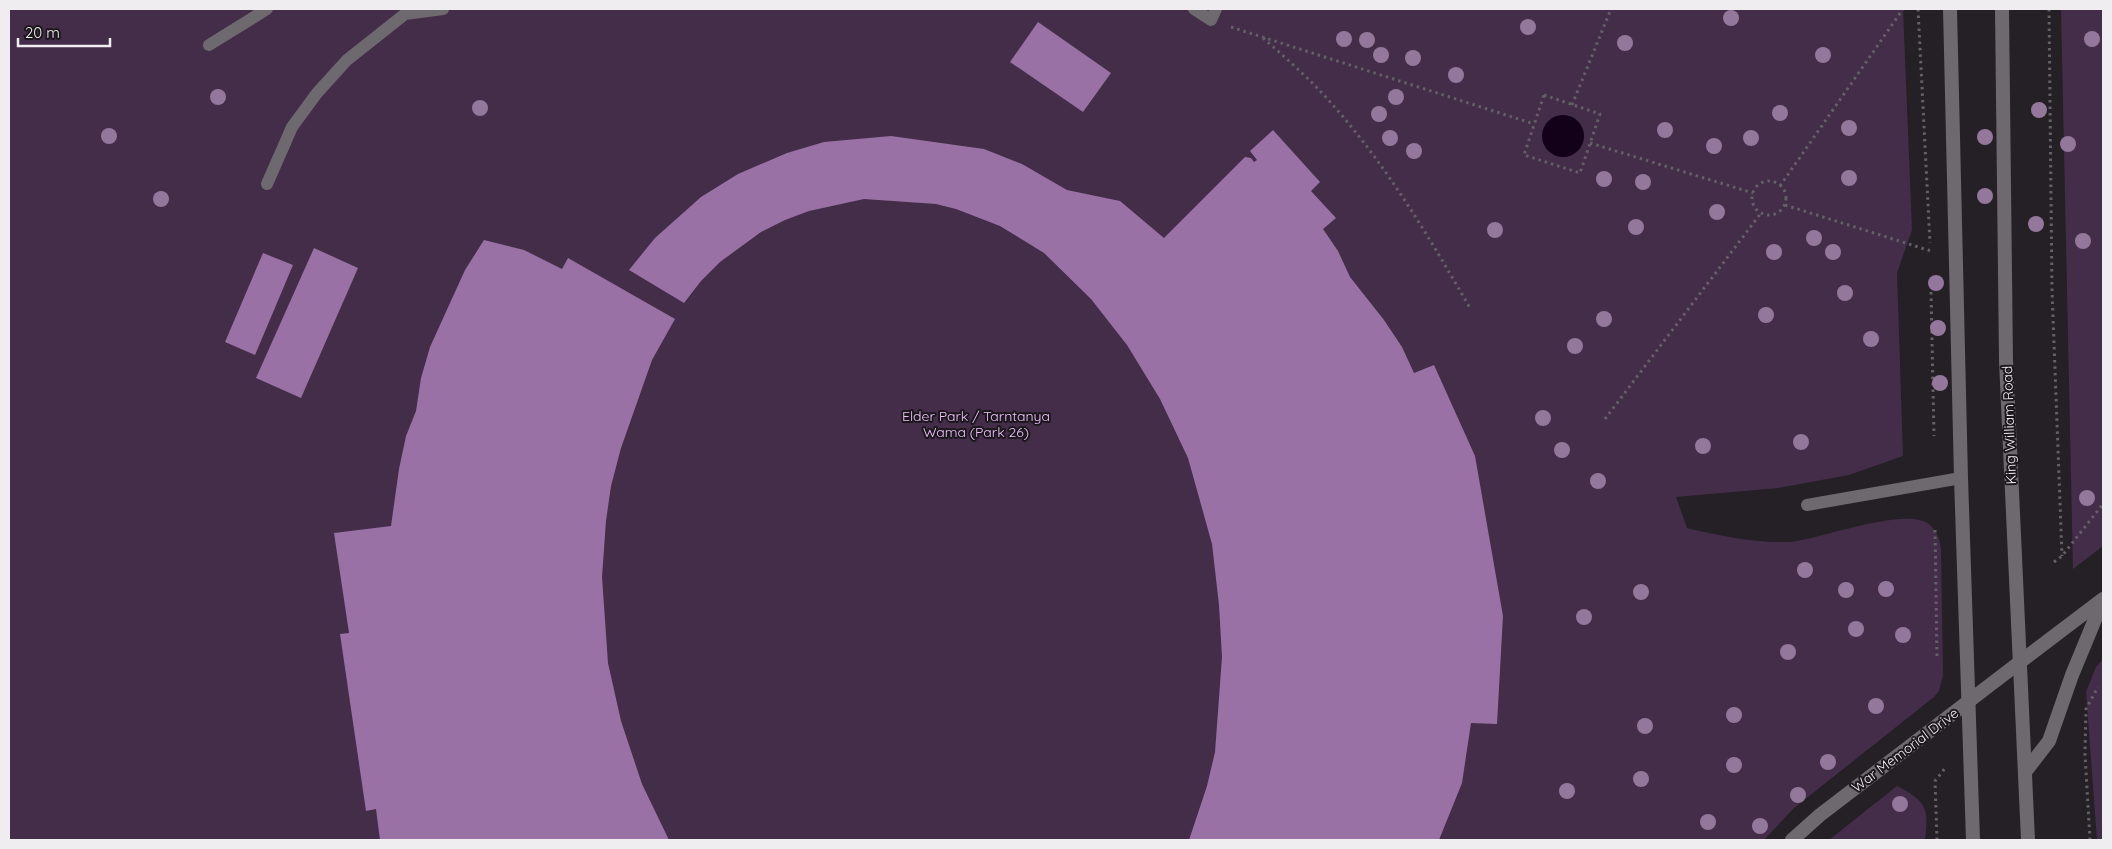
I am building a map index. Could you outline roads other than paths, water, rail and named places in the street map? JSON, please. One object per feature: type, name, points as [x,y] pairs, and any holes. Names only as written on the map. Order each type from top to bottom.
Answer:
[{"type":"main road","points":[[1950,9],[1961,478],[1974,840]]},
{"type":"main road","name":"King William Road","points":[[2002,9],[2006,362],[2028,840]]},
{"type":"main road","points":[[2025,772],[2049,741],[2072,675],[2103,599]]},
{"type":"main road","name":"War Memorial Drive","points":[[1792,840],[1820,815],[2103,599]]},
{"type":"lane","points":[[210,45],[268,9]]},
{"type":"lane","points":[[267,184],[292,127],[317,93],[347,60],[404,14],[443,9]]},
{"type":"lane","points":[[1194,9],[1214,15]]},
{"type":"lane","points":[[1807,505],[1961,478]]},
{"type":"park label","name":"Elder Park / Tarntanya Wama (Park 26)","points":[[976,424]]}]
